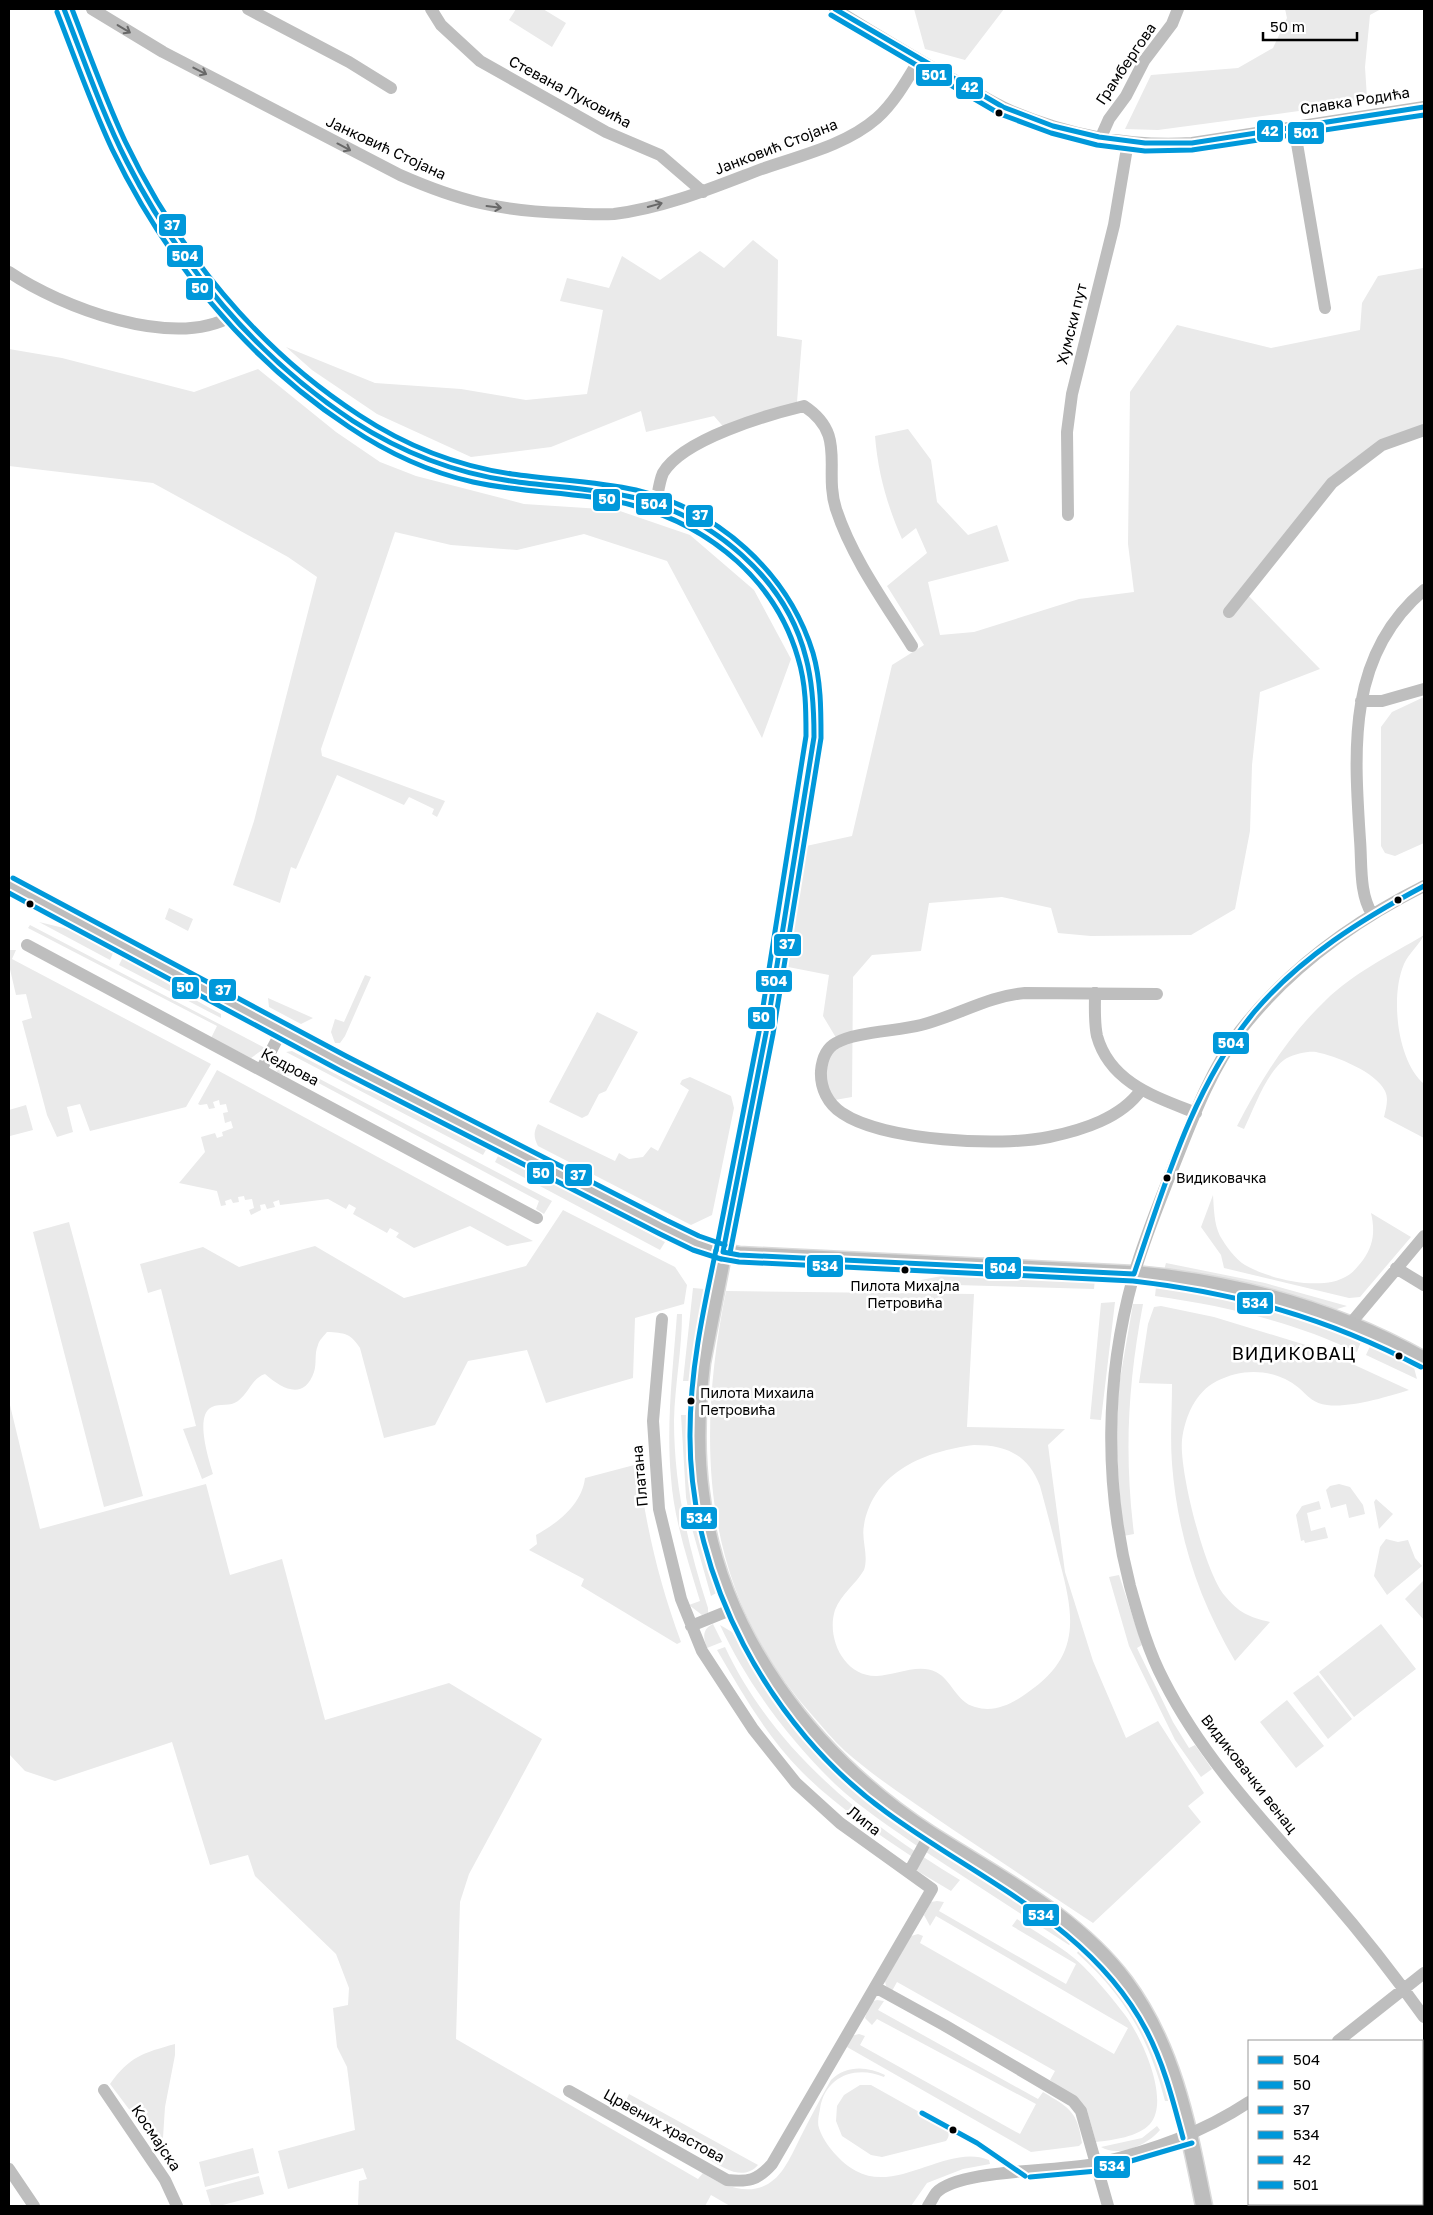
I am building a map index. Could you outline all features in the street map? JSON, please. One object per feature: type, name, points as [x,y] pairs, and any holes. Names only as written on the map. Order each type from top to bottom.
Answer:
[{"type":"main road","points":[[64,9],[104,110],[138,183],[181,254],[232,316],[275,359],[321,397],[373,432],[416,454],[474,474],[526,484],[607,492],[656,504],[681,513],[710,528],[741,553],[763,576],[784,607],[799,637],[810,673],[815,702],[814,737],[781,947],[702,1363],[698,1407],[698,1462],[701,1496],[709,1535],[725,1592],[746,1636],[784,1696],[840,1763],[890,1807],[1057,1916],[1104,1957],[1129,1988],[1158,2034],[1179,2091],[1204,2206]]},
{"type":"main road","points":[[9,885],[282,1030],[663,1227],[696,1243],[722,1252],[739,1255],[1134,1274],[1187,1280],[1244,1290],[1302,1305],[1351,1323],[1424,1360]]},
{"type":"street","name":"Јанковић Стојана","points":[[92,9],[163,52],[369,160],[438,192],[474,203],[536,212],[613,214],[638,210],[703,192],[836,142],[862,129],[877,118],[893,100],[919,60]]},
{"type":"street","points":[[248,9],[349,62],[391,88]]},
{"type":"street","name":"Стевана Луковића","points":[[431,9],[441,26],[480,61],[606,132],[660,155],[703,192]]},
{"type":"street","name":"Славка Родића","points":[[835,9],[919,60],[1008,110],[1056,126],[1128,142],[1192,143],[1424,107]]},
{"type":"street","name":"Грамбергова","points":[[1101,137],[1109,119],[1126,96],[1144,61],[1166,35],[1178,9]]},
{"type":"street","points":[[1294,126],[1326,308]]},
{"type":"street","name":"Хумски пут","points":[[1068,515],[1066,432],[1072,394],[1114,225],[1128,142]]},
{"type":"street","points":[[9,272],[60,301],[132,323],[187,327],[212,325],[232,316]]},
{"type":"street","points":[[656,504],[663,474],[683,452],[755,420],[804,406],[819,416],[828,431],[833,495],[841,522],[856,554],[912,646]]},
{"type":"street","points":[[1229,612],[1332,483],[1382,445],[1424,430]]},
{"type":"street","points":[[1372,914],[1365,897],[1357,806],[1356,739],[1361,701],[1370,663],[1378,647],[1395,620],[1424,590]]},
{"type":"street","points":[[1361,701],[1382,701],[1424,689]]},
{"type":"street","name":"Видиковачки венац","points":[[1424,886],[1372,914],[1309,959],[1266,1000],[1230,1047],[1211,1078],[1157,1208],[1134,1274],[1116,1358],[1110,1427],[1119,1544],[1140,1624],[1163,1679],[1194,1735],[1251,1808],[1329,1897],[1405,1990],[1424,2017]]},
{"type":"street","name":"Кедрова","points":[[28,945],[537,1218]]},
{"type":"street","points":[[1095,993],[1096,1028],[1101,1048],[1122,1076],[1141,1090],[1196,1113]]},
{"type":"street","points":[[1141,1090],[1123,1110],[1082,1128],[1048,1137],[989,1141],[917,1136],[849,1118],[836,1109],[822,1087],[822,1060],[831,1046],[838,1041],[922,1025],[1006,995],[1157,994]]},
{"type":"street","points":[[261,1070],[282,1030]]},
{"type":"street","points":[[1351,1323],[1424,1236]]},
{"type":"street","points":[[1396,1268],[1424,1286]]},
{"type":"street","name":"Платана","points":[[662,1319],[654,1395],[655,1478],[664,1536],[690,1626]]},
{"type":"street","points":[[690,1626],[733,1609]]},
{"type":"street","name":"Липа","points":[[690,1626],[702,1651],[737,1706],[796,1783],[840,1823],[932,1889],[845,2036]]},
{"type":"street","points":[[909,1872],[930,1834]]},
{"type":"street","points":[[1339,2040],[1424,1974]]},
{"type":"street","points":[[875,1987],[1073,2101],[1081,2111],[1108,2206]]},
{"type":"street","name":"Црвених храстова","points":[[569,2091],[726,2180],[750,2180],[762,2176],[772,2164],[845,2036]]},
{"type":"street","name":"Космајска","points":[[104,2090],[165,2180],[177,2206]]},
{"type":"street","points":[[928,2206],[937,2192],[961,2181],[1029,2170],[1096,2164],[1190,2136],[1221,2121],[1248,2103]]},
{"type":"street","points":[[9,2169],[34,2206]]},
{"type":"shaded area","points":[[516,9],[543,9],[566,23],[552,47],[509,20]]},
{"type":"shaded area","points":[[914,9],[1004,9],[965,60],[925,49]]},
{"type":"shaded area","points":[[1285,9],[1381,9],[1370,15],[1365,67],[1367,98],[1299,111],[1158,130],[1125,129],[1151,75],[1238,68],[1273,48],[1287,18]]},
{"type":"shaded area","points":[[753,240],[778,260],[777,336],[802,340],[797,402],[727,431],[714,416],[646,432],[641,411],[551,447],[471,457],[377,414],[312,370],[286,347],[375,383],[461,389],[526,400],[587,394],[603,310],[560,301],[567,278],[609,288],[622,256],[660,280],[700,251],[724,268]]},
{"type":"shaded area","points":[[1423,268],[1424,433],[1382,445],[1332,483],[1245,592],[1320,669],[1260,692],[1252,765],[1250,831],[1235,909],[1191,935],[1091,936],[1058,933],[1051,908],[1002,897],[929,903],[921,951],[872,955],[853,977],[852,1097],[829,1101],[820,1077],[838,1041],[823,1016],[829,975],[778,965],[797,848],[852,836],[892,665],[924,645],[887,586],[927,553],[916,528],[902,539],[884,489],[878,463],[875,436],[908,429],[931,460],[937,502],[968,535],[997,525],[1009,561],[928,582],[940,635],[974,632],[1079,599],[1134,592],[1128,544],[1130,392],[1177,325],[1271,348],[1360,330],[1362,303],[1378,276]]},
{"type":"shaded area","points":[[9,349],[62,358],[194,392],[258,369],[336,432],[380,462],[416,476],[524,504],[617,510],[690,535],[754,590],[791,659],[762,738],[667,561],[584,534],[517,550],[451,545],[395,532],[321,749],[322,756],[445,801],[437,817],[432,814],[434,809],[409,797],[404,805],[337,775],[296,869],[291,867],[280,903],[233,885],[254,821],[317,577],[288,557],[153,483],[9,466]]},
{"type":"shaded area","points":[[1424,697],[1424,843],[1395,856],[1385,853],[1381,846],[1381,727],[1392,712]]},
{"type":"shaded area","points":[[169,908],[193,919],[188,931],[165,919]]},
{"type":"shaded area","points":[[39,922],[68,929],[113,953],[110,960]]},
{"type":"shaded area","points":[[30,925],[265,1048],[251,1058],[211,1038],[217,1026],[28,928]]},
{"type":"shaded area","points":[[1424,935],[1404,964],[1397,993],[1397,1010],[1402,1044],[1415,1074],[1424,1084],[1424,1138],[1384,1117],[1387,1097],[1385,1091],[1373,1077],[1344,1061],[1316,1052],[1294,1055],[1280,1064],[1267,1080],[1244,1129],[1237,1126],[1276,1060],[1311,1015],[1348,982]]},
{"type":"shaded area","points":[[9,950],[16,950],[12,959],[211,1064],[186,1107],[90,1131],[80,1104],[67,1107],[73,1132],[57,1137],[47,1115],[22,1021],[32,1018],[26,994],[16,995],[9,965]]},
{"type":"shaded area","points":[[123,957],[221,1014],[221,1018],[119,965]]},
{"type":"shaded area","points":[[365,975],[371,977],[345,1036],[340,1043],[335,1043],[331,1032],[335,1019],[344,1022]]},
{"type":"shaded area","points":[[268,998],[313,1018],[301,1024],[269,1007]]},
{"type":"shaded area","points":[[597,1012],[638,1032],[606,1091],[599,1094],[588,1115],[582,1118],[549,1102]]},
{"type":"shaded area","points":[[292,1051],[366,1090],[383,1094],[487,1148],[483,1155],[286,1052]]},
{"type":"shaded area","points":[[276,1056],[552,1201],[544,1214],[536,1209],[539,1201],[311,1079],[308,1084],[292,1075],[285,1076],[277,1072],[274,1062]]},
{"type":"shaded area","points":[[217,1070],[533,1241],[507,1246],[470,1226],[414,1248],[396,1237],[399,1233],[390,1228],[387,1233],[353,1214],[356,1208],[349,1204],[346,1209],[328,1199],[280,1205],[279,1200],[273,1202],[275,1207],[267,1209],[265,1204],[260,1205],[261,1210],[251,1215],[249,1210],[254,1208],[252,1199],[245,1200],[244,1196],[238,1197],[239,1202],[233,1203],[231,1199],[225,1201],[226,1205],[221,1206],[217,1191],[179,1183],[205,1152],[201,1137],[215,1133],[217,1138],[223,1136],[222,1132],[233,1128],[231,1121],[225,1123],[223,1113],[228,1112],[226,1104],[220,1105],[219,1100],[213,1102],[215,1108],[209,1109],[207,1104],[198,1104]]},
{"type":"shaded area","points":[[690,1077],[731,1096],[734,1108],[712,1215],[691,1225],[538,1146],[535,1132],[538,1124],[615,1161],[619,1153],[629,1159],[643,1157],[651,1147],[658,1151],[689,1090],[680,1084],[682,1080]]},
{"type":"shaded area","points":[[26,1105],[33,1130],[10,1136],[9,1110]]},
{"type":"shaded area","points":[[499,1154],[665,1242],[660,1250],[495,1162]]},
{"type":"shaded area","points":[[1213,1195],[1218,1231],[1231,1252],[1245,1265],[1281,1279],[1296,1282],[1324,1283],[1336,1281],[1356,1269],[1367,1254],[1371,1243],[1373,1225],[1371,1213],[1411,1237],[1360,1297],[1349,1298],[1224,1268],[1221,1255],[1201,1227]]},
{"type":"shaded area","points":[[563,1210],[675,1267],[687,1285],[684,1304],[635,1318],[633,1378],[546,1403],[527,1350],[468,1361],[435,1425],[384,1438],[360,1348],[353,1339],[346,1335],[327,1332],[320,1340],[316,1352],[314,1372],[305,1387],[292,1390],[285,1388],[265,1374],[254,1382],[238,1401],[232,1404],[212,1407],[207,1412],[203,1428],[213,1474],[202,1479],[183,1429],[196,1426],[161,1289],[148,1293],[140,1264],[203,1247],[239,1267],[315,1246],[404,1298],[526,1266]]},
{"type":"shaded area","points":[[69,1222],[143,1496],[104,1507],[33,1232]]},
{"type":"shaded area","points":[[1166,1263],[1265,1283],[1347,1306],[1334,1310],[1164,1270]]},
{"type":"shaded area","points":[[957,1273],[1095,1279],[1094,1289],[920,1284],[921,1280]]},
{"type":"shaded area","points":[[1156,1287],[1210,1293],[1261,1304],[1311,1319],[1362,1339],[1357,1352],[1333,1341],[1259,1316],[1155,1296]]},
{"type":"shaded area","points":[[693,1288],[704,1289],[690,1381],[683,1381]]},
{"type":"shaded area","points":[[726,1291],[974,1294],[967,1427],[1065,1429],[1048,1445],[1065,1572],[1093,1661],[1126,1738],[1158,1721],[1204,1793],[1188,1806],[1201,1822],[1093,1923],[911,1801],[858,1762],[841,1747],[812,1715],[775,1668],[748,1619],[728,1568],[716,1515],[711,1461],[711,1405],[716,1349]],"holes":[[[986,1445],[1015,1454],[1023,1459],[1035,1475],[1040,1486],[1065,1583],[1070,1619],[1065,1651],[1057,1665],[1044,1679],[1015,1701],[996,1708],[982,1709],[963,1701],[946,1680],[936,1672],[915,1669],[877,1676],[865,1675],[855,1670],[840,1654],[833,1632],[833,1621],[838,1604],[864,1570],[866,1559],[863,1536],[864,1525],[870,1506],[879,1491],[905,1467],[921,1459],[938,1452],[956,1448]]]},
{"type":"shaded area","points":[[1115,1302],[1101,1420],[1090,1419],[1101,1303]]},
{"type":"shaded area","points":[[1133,1304],[1143,1304],[1134,1362],[1129,1419],[1129,1475],[1134,1534],[1123,1536],[1116,1442],[1119,1385]]},
{"type":"shaded area","points":[[1161,1306],[1214,1317],[1322,1350],[1409,1390],[1379,1399],[1346,1405],[1327,1405],[1308,1397],[1299,1388],[1280,1377],[1260,1372],[1249,1372],[1217,1381],[1197,1398],[1186,1423],[1182,1440],[1182,1455],[1189,1497],[1202,1545],[1217,1584],[1230,1602],[1245,1614],[1270,1622],[1235,1661],[1210,1614],[1200,1590],[1179,1517],[1172,1464],[1172,1384],[1139,1383],[1148,1324],[1154,1307]]},
{"type":"shaded area","points":[[677,1314],[682,1314],[674,1420],[676,1468],[688,1539],[708,1608],[708,1613],[702,1615],[689,1605],[700,1601],[678,1525],[671,1478],[669,1437]]},
{"type":"shaded area","points":[[1371,1344],[1413,1364],[1417,1379],[1366,1355]]},
{"type":"shaded area","points":[[9,1401],[40,1529],[206,1484],[230,1575],[282,1559],[325,1720],[449,1683],[542,1739],[469,1874],[460,1902],[456,2039],[698,2179],[703,2173],[735,2188],[756,2188],[766,2185],[776,2178],[788,2161],[831,2080],[843,2072],[857,2068],[885,2075],[884,2077],[863,2072],[853,2073],[835,2081],[828,2088],[823,2098],[818,2121],[821,2134],[829,2147],[850,2168],[872,2176],[889,2177],[957,2158],[973,2157],[989,2160],[990,2164],[963,2169],[927,2183],[911,2206],[730,2206],[711,2195],[705,2206],[358,2206],[359,2181],[367,2179],[363,2168],[288,2189],[278,2151],[355,2130],[347,2067],[337,2047],[333,2008],[348,2005],[349,1988],[336,1954],[255,1876],[248,1855],[210,1865],[172,1742],[55,1781],[25,1771],[9,1754]]},
{"type":"shaded area","points":[[681,1415],[688,1415],[689,1468],[694,1506],[704,1550],[718,1592],[711,1596],[691,1525],[686,1497]]},
{"type":"shaded area","points":[[638,1464],[654,1555],[681,1642],[677,1644],[581,1586],[584,1579],[529,1550],[537,1544],[536,1535],[553,1525],[568,1512],[579,1496],[585,1478]]},
{"type":"shaded area","points":[[1339,1484],[1350,1487],[1363,1505],[1365,1514],[1349,1518],[1346,1504],[1331,1508],[1326,1490],[1330,1486]]},
{"type":"shaded area","points":[[1376,1499],[1393,1514],[1379,1529],[1374,1502]]},
{"type":"shaded area","points":[[1319,1501],[1321,1509],[1307,1513],[1311,1531],[1325,1527],[1328,1538],[1305,1543],[1304,1540],[1301,1541],[1296,1515],[1302,1506]]},
{"type":"shaded area","points":[[1386,1539],[1398,1542],[1408,1540],[1415,1558],[1422,1566],[1387,1595],[1374,1576],[1380,1547]]},
{"type":"shaded area","points":[[1119,1575],[1142,1645],[1137,1648],[1173,1722],[1189,1748],[1195,1745],[1212,1769],[1201,1777],[1175,1740],[1129,1646],[1109,1577]]},
{"type":"shaded area","points":[[1424,1580],[1424,1620],[1405,1599]]},
{"type":"shaded area","points":[[713,1624],[722,1642],[707,1648],[704,1634],[707,1628]]},
{"type":"shaded area","points":[[1381,1624],[1416,1669],[1354,1717],[1319,1672]]},
{"type":"shaded area","points":[[720,1625],[732,1632],[763,1685],[787,1718],[839,1776],[872,1806],[911,1835],[1026,1907],[1073,1942],[1069,1945],[923,1850],[845,1793],[801,1748],[770,1710],[743,1669]]},
{"type":"shaded area","points":[[725,1647],[745,1684],[769,1719],[796,1751],[825,1781],[856,1808],[924,1858],[960,1880],[951,1891],[909,1866],[914,1858],[842,1807],[789,1758],[756,1714],[717,1650]]},
{"type":"shaded area","points":[[1318,1675],[1352,1719],[1328,1739],[1293,1693]]},
{"type":"shaded area","points":[[1287,1700],[1324,1746],[1296,1768],[1260,1722]]},
{"type":"shaded area","points":[[931,1902],[944,1902],[939,1911],[1066,1984],[1076,1964],[1012,1926],[1017,1919],[1053,1942],[1087,1970],[1125,2015],[1145,2052],[1156,2085],[1156,2113],[1150,2124],[1132,2135],[1096,2142],[1087,2110],[1050,2080],[1055,2071],[897,1982],[892,1991],[886,1986],[885,1981],[911,1936],[918,1934],[923,1936],[920,1943],[1114,2054],[1128,2028],[936,1916],[930,1926],[924,1915]]},
{"type":"shaded area","points":[[1080,1948],[1101,1968],[1137,2013],[1154,2045],[1171,2092],[1171,2101],[1165,2101],[1151,2057],[1133,2020],[1109,1985],[1077,1953]]},
{"type":"shaded area","points":[[884,2001],[878,2010],[1038,2099],[1043,2092],[1065,2106],[1077,2123],[1082,2143],[1079,2146],[1031,2152],[847,2047],[851,2036],[859,2034],[865,2036],[860,2045],[1020,2134],[1036,2104],[877,2019],[872,2025],[865,2018],[870,2002]]},
{"type":"shaded area","points":[[175,2044],[175,2055],[165,2107],[162,2153],[110,2084],[131,2061],[146,2053]]},
{"type":"shaded area","points":[[860,2085],[871,2085],[946,2127],[949,2134],[946,2141],[882,2157],[871,2155],[842,2136],[836,2121],[837,2106],[844,2095]]},
{"type":"shaded area","points":[[629,2094],[758,2165],[753,2170],[741,2173],[722,2167],[710,2160],[715,2151],[626,2101]]},
{"type":"shaded area","points":[[1157,2126],[1160,2130],[1141,2145],[1116,2151],[1101,2147],[1142,2138]]},
{"type":"shaded area","points":[[253,2148],[259,2173],[205,2187],[199,2162]]},
{"type":"shaded area","points":[[259,2176],[264,2194],[219,2206],[211,2206],[206,2190]]},
{"type":"transit line","name":"504","points":[[64,9],[109,125],[148,200],[196,272],[223,306],[284,368],[353,421],[390,442],[429,460],[469,473],[526,483],[605,492],[636,498],[665,507],[692,520],[718,536],[764,577],[782,602],[796,629],[806,658],[813,707],[814,737],[766,1033],[723,1252]]},
{"type":"transit line","name":"37","points":[[72,9],[125,141],[169,221],[223,294],[287,360],[322,389],[359,415],[395,436],[433,453],[472,466],[492,470],[636,490],[666,499],[695,513],[721,529],[746,549],[768,571],[786,596],[802,624],[813,653],[818,674],[821,738],[773,1034],[730,1253]]},
{"type":"transit line","name":"42","points":[[835,9],[1003,107],[1053,126],[1099,137],[1145,143],[1192,143],[1424,107]]},
{"type":"transit line","name":"50","points":[[57,12],[112,149],[133,190],[157,229],[183,267],[212,304],[243,338],[311,400],[378,445],[440,473],[493,486],[615,501],[663,515],[714,543],[737,561],[757,582],[774,605],[788,630],[803,678],[806,736],[759,1032],[716,1251]]},
{"type":"transit line","name":"501","points":[[831,15],[1000,114],[1051,133],[1097,145],[1145,151],[1192,150],[1424,115]]},
{"type":"transit line","name":"37","points":[[13,878],[346,1056],[666,1220],[699,1236],[725,1245]]},
{"type":"transit line","name":"504","points":[[1134,1274],[1183,1137],[1214,1071],[1233,1040],[1273,991],[1312,956],[1355,926],[1424,886]]},
{"type":"transit line","name":"50","points":[[9,893],[339,1070],[660,1234],[693,1250],[721,1259]]},
{"type":"transit line","name":"534","points":[[716,1250],[702,1318],[692,1387],[690,1434],[693,1488],[704,1542],[721,1594],[744,1645],[772,1693],[806,1737],[844,1777],[886,1812],[1030,1907],[1064,1933],[1095,1961],[1123,1993],[1146,2030],[1163,2069],[1183,2138]]},
{"type":"transit line","name":"504","points":[[723,1252],[739,1255],[1134,1274]]},
{"type":"transit line","name":"534","points":[[722,1259],[739,1262],[1133,1281],[1172,1286],[1245,1301],[1316,1321],[1386,1350],[1421,1367]]},
{"type":"transit line","name":"534","points":[[922,2113],[977,2143],[1025,2176]]},
{"type":"transit line","name":"534","points":[[1030,2177],[1097,2171],[1192,2143]]},
{"type":"place","name":"Видиковачка","points":[[1167,1178]]},
{"type":"place","name":"Пилота Михајла Петровића","points":[[905,1270]]},
{"type":"place","name":"Пилота Михаила Петровића","points":[[691,1401]]},
{"type":"district","name":"ВИДИКОВАЦ","points":[[1294,1354]]}]
